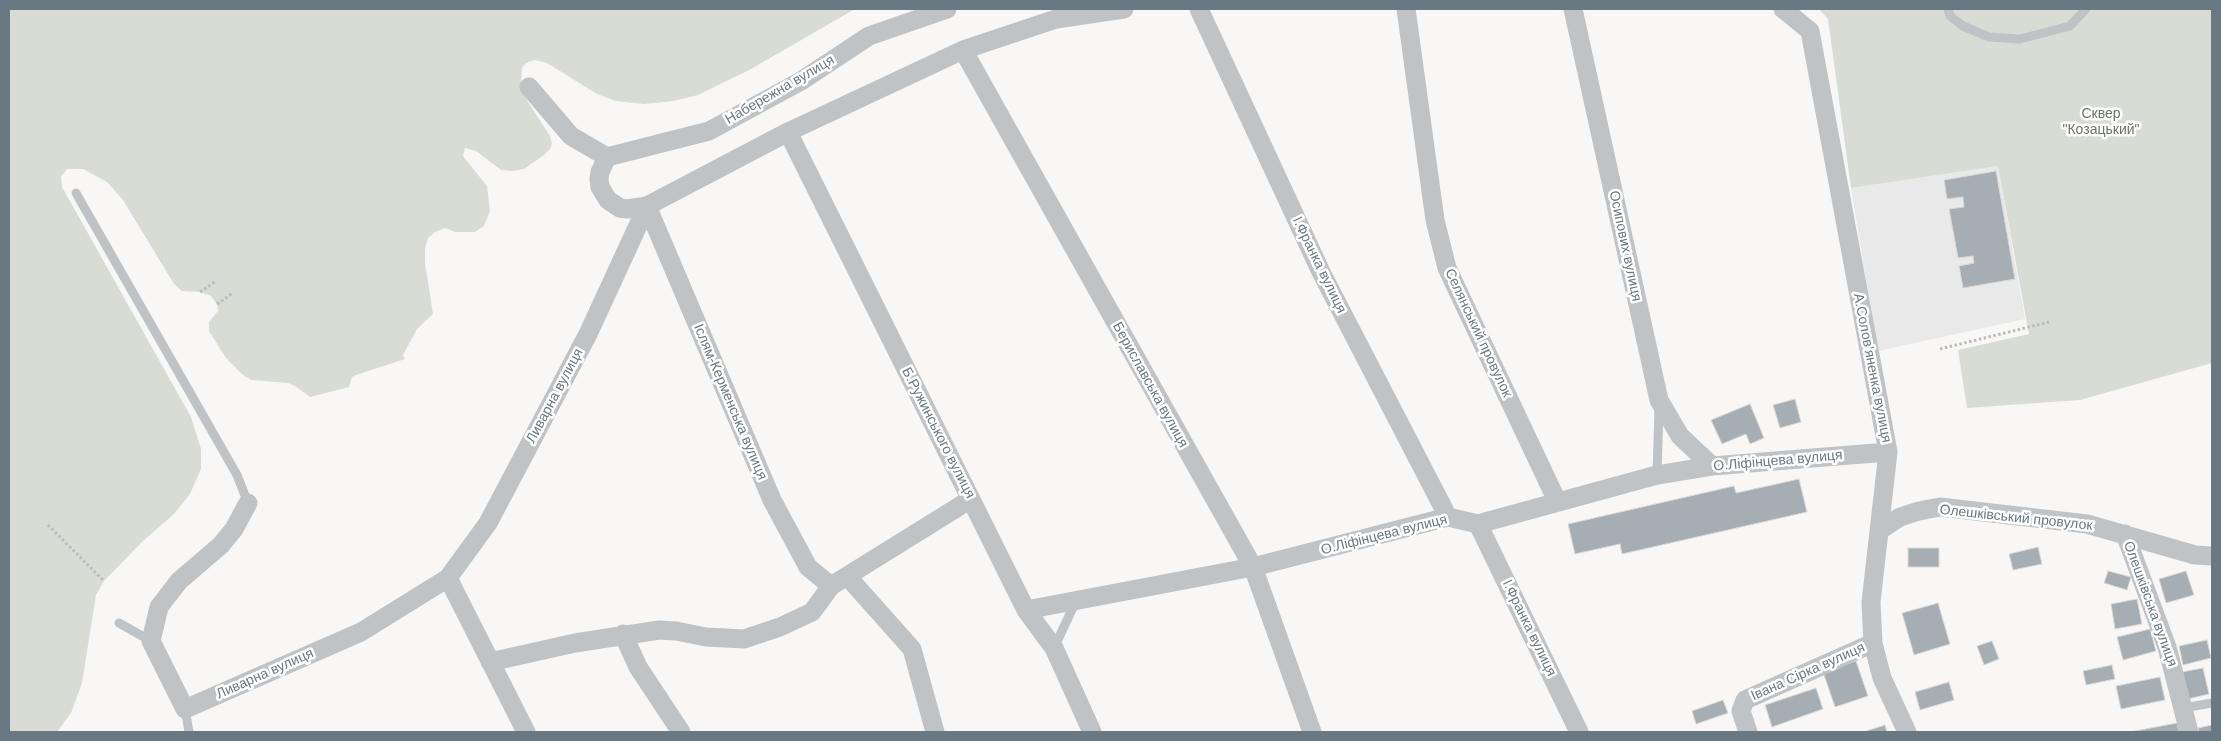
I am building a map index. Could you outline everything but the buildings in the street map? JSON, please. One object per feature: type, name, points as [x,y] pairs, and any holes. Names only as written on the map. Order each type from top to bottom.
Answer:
[{"type":"street","name":"Набережна вулиця","points":[[607,157],[709,131],[800,81],[869,36],[947,9]]},
{"type":"street","points":[[529,87],[571,136],[607,157],[600,172],[600,187],[608,200],[620,208],[627,209],[647,206],[788,132],[963,50],[1056,19],[1124,9]]},
{"type":"street","name":"І.Франка вулиця","points":[[1199,9],[1321,272],[1448,517]]},
{"type":"street","name":"Селянський провулок","points":[[1406,9],[1435,220],[1447,268],[1557,501]]},
{"type":"street","name":"Осипових вулиця","points":[[1573,9],[1659,400],[1680,436],[1712,466]]},
{"type":"street","name":"А.Солов’яненка вулиця","points":[[1783,9],[1810,31],[1888,452],[1871,602],[1874,643],[1882,678],[1907,732]]},
{"type":"street","name":"Бериславська вулиця","points":[[963,50],[1253,567],[1312,732]]},
{"type":"street","name":"Б.Ружинського вулиця","points":[[788,132],[1026,610],[1054,648],[1092,732]]},
{"type":"street","name":"Ливарна вулиця","points":[[185,709],[361,632],[448,578],[488,523],[588,334],[647,206]]},
{"type":"street","name":"Іслям-Керменська вулиця","points":[[647,206],[772,500],[808,567],[839,581],[912,649],[935,732]]},
{"type":"street","name":"О.Ліфінцева вулиця","points":[[1026,610],[1253,567],[1448,517],[1478,524],[1657,475],[1712,466],[1888,452]]},
{"type":"street","points":[[490,662],[623,634],[659,630],[676,631],[706,637],[744,639],[780,627],[812,612],[839,581],[971,499]]},
{"type":"street","points":[[185,709],[151,640],[160,606],[179,581],[221,545],[234,529],[248,503]]},
{"type":"street","name":"Олешківський провулок","points":[[1880,530],[1900,518],[1919,511],[1940,507],[2087,524],[2195,555],[2212,556]]},
{"type":"street","name":"І.Франка вулиця","points":[[1478,524],[1579,732]]},
{"type":"street","name":"Олешківська вулиця","points":[[2125,534],[2168,647],[2189,732]]},
{"type":"street","points":[[448,578],[526,732]]},
{"type":"street","points":[[623,634],[638,667],[681,732]]},
{"type":"street","name":"Івана Сірка вулиця","points":[[1748,732],[1742,711],[1745,700],[1874,643]]},
{"type":"lane","points":[[1948,9],[1950,16],[1963,26],[1989,37],[2020,39],[2070,26],[2086,9]]},
{"type":"lane","points":[[76,193],[237,475],[248,503]]},
{"type":"lane","points":[[1657,475],[1659,400]]},
{"type":"lane","points":[[1054,648],[1076,600]]},
{"type":"lane","points":[[119,623],[151,640]]},
{"type":"lane","points":[[2183,708],[2212,703]]},
{"type":"lane","points":[[185,709],[189,732]]},
{"type":"path","points":[[200,292],[216,281]]},
{"type":"path","points":[[217,304],[233,293]]},
{"type":"path","points":[[1940,349],[2049,322]]},
{"type":"path","points":[[48,525],[104,581]]},
{"type":"shaded area","points":[[1998,166],[2025,319],[1878,351],[1851,188]]},
{"type":"green space","points":[[9,9],[855,9],[751,69],[698,95],[673,101],[644,104],[616,101],[597,94],[547,63],[535,60],[526,63],[522,68],[523,94],[550,136],[552,144],[550,149],[524,169],[512,171],[501,170],[476,151],[465,148],[463,156],[487,186],[490,211],[484,226],[475,232],[455,232],[445,228],[435,232],[428,238],[425,248],[425,263],[433,314],[417,329],[403,355],[405,359],[352,377],[349,387],[310,397],[288,383],[251,380],[243,375],[226,358],[209,331],[209,322],[218,311],[217,304],[211,296],[200,292],[182,291],[174,284],[123,200],[107,182],[83,169],[67,169],[61,177],[62,187],[191,417],[201,449],[201,469],[190,494],[174,514],[143,541],[104,581],[96,595],[82,683],[71,713],[57,732],[9,732]]},
{"type":"green space","name":"Сквер \"Козацький\"","points":[[1819,9],[2212,9],[2212,363],[2080,400],[1967,408],[1958,350],[2029,334],[1998,166],[1851,188],[1828,19]]}]
